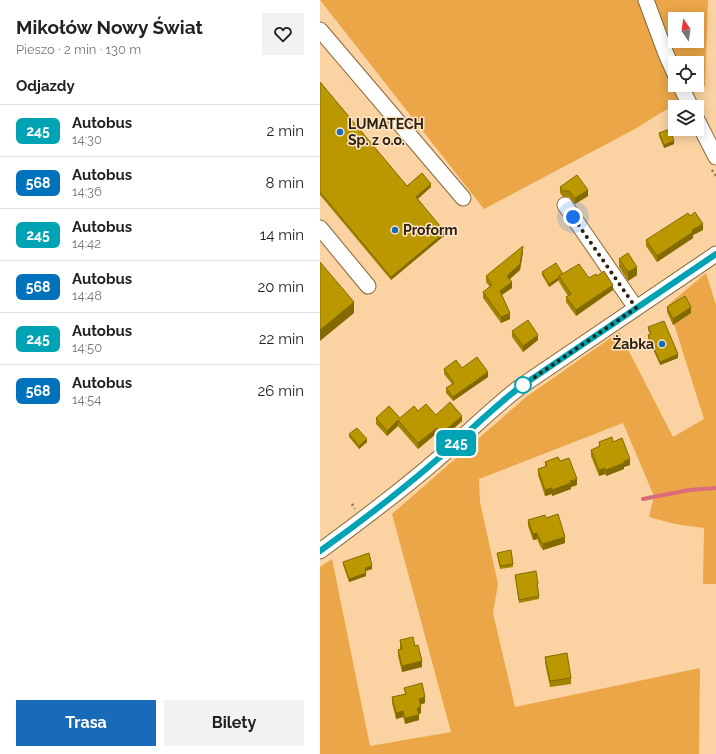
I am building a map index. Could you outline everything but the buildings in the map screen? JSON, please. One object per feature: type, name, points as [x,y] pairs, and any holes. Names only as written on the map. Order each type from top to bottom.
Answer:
[{"type":"street","points":[[646,0],[668,58]]},
{"type":"street","points":[[320,30],[463,198]]},
{"type":"street","points":[[704,134],[716,157]]},
{"type":"street","points":[[565,205],[636,308]]},
{"type":"street","points":[[320,228],[368,286]]},
{"type":"street","points":[[320,551],[377,509],[433,464],[503,400],[520,387],[716,254]]},
{"type":"shaded area","points":[[320,0],[708,0],[705,86],[704,56],[668,56],[668,92],[695,92],[682,100],[668,100],[668,109],[633,130],[484,209]]},
{"type":"shaded area","points":[[706,273],[716,305],[716,584],[703,584],[704,528],[675,524],[649,517],[654,496],[623,423],[479,479],[480,502],[498,584],[493,613],[515,707],[700,668],[699,754],[320,754],[320,567],[332,559],[370,746],[451,732],[392,514],[526,397],[619,332],[673,437],[704,419],[668,305]]},
{"type":"waterway","points":[[643,499],[689,490],[716,488]]},
{"type":"bus line","name":"245","points":[[320,551],[377,509],[433,464],[503,400],[520,387],[716,254]]},
{"type":"place","name":"LUMATECH Sp. z o.o.","points":[[340,132]]},
{"type":"place","name":"Proform","points":[[395,230]]},
{"type":"place","name":"Żabka","points":[[662,344]]},
{"type":"route","points":[[523,385],[636,308],[573,217]]}]
